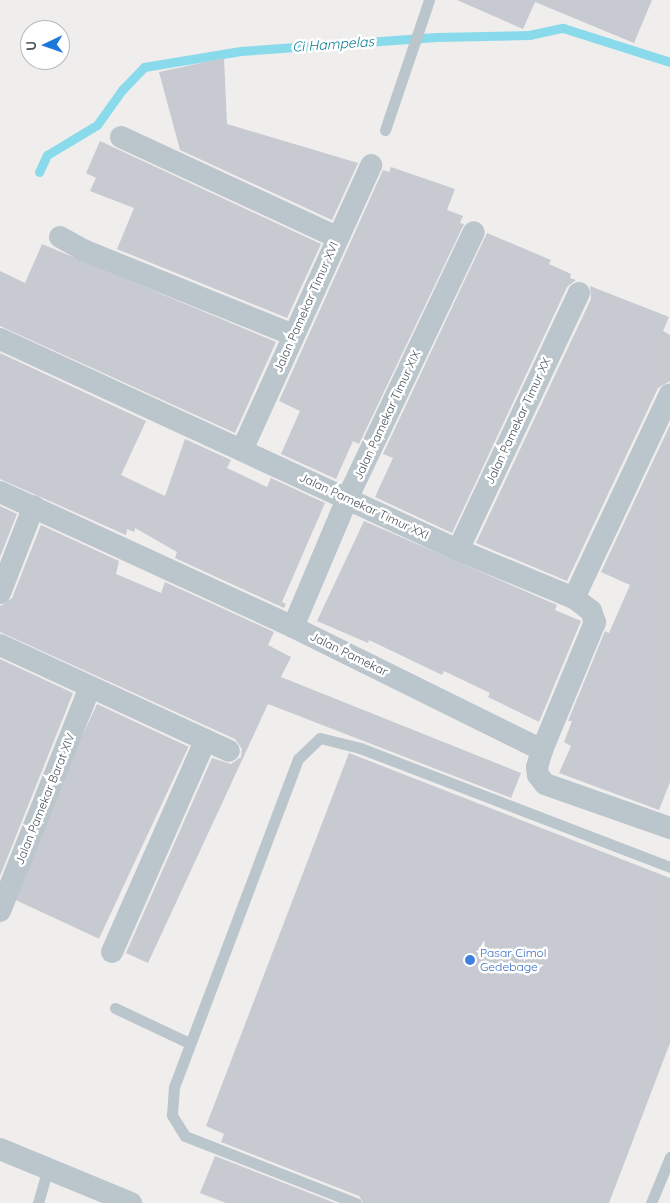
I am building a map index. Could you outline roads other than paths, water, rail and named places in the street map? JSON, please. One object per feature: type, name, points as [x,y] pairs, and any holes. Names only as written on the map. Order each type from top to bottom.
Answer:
[{"type":"street","points":[[121,137],[336,237]]},
{"type":"street","name":"Jalan Pamekar Timur XVI","points":[[242,450],[336,237],[371,165]]},
{"type":"street","name":"Jalan Pamekar Timur XIX","points":[[293,627],[348,497],[474,232]]},
{"type":"street","points":[[60,237],[90,253],[293,335]]},
{"type":"street","name":"Jalan Pamekar Timur XX","points":[[458,550],[579,293]]},
{"type":"street","name":"Jalan Pamekar Timur XXI","points":[[0,339],[110,392],[348,497],[458,550],[574,598],[592,611],[595,622],[542,750]]},
{"type":"street","points":[[574,598],[670,394]]},
{"type":"street","name":"Jalan Pamekar","points":[[0,492],[34,506],[293,627],[542,750]]},
{"type":"street","points":[[0,592],[34,506]]},
{"type":"street","points":[[0,645],[229,751]]},
{"type":"street","name":"Jalan Pamekar Barat XIV","points":[[0,911],[90,687]]},
{"type":"street","points":[[112,952],[205,741]]},
{"type":"street","points":[[542,750],[537,766],[538,775],[545,784],[669,824]]},
{"type":"street","points":[[0,1149],[132,1203]]},
{"type":"lane","points":[[385,130],[429,0]]},
{"type":"lane","points":[[356,1203],[185,1136],[172,1115],[174,1087],[189,1043],[298,759],[320,738],[360,748],[670,867]]},
{"type":"lane","points":[[115,1008],[189,1043]]},
{"type":"lane","points":[[651,1203],[670,1157]]},
{"type":"lane","points":[[38,1203],[48,1169]]},
{"type":"waterway","name":"Ci Hampelas","points":[[39,172],[47,155],[97,125],[122,90],[144,67],[241,51],[436,37],[529,35],[563,28],[670,62]]},
{"type":"place","name":"Pasar Cimol Gedebage","points":[[470,960]]}]
